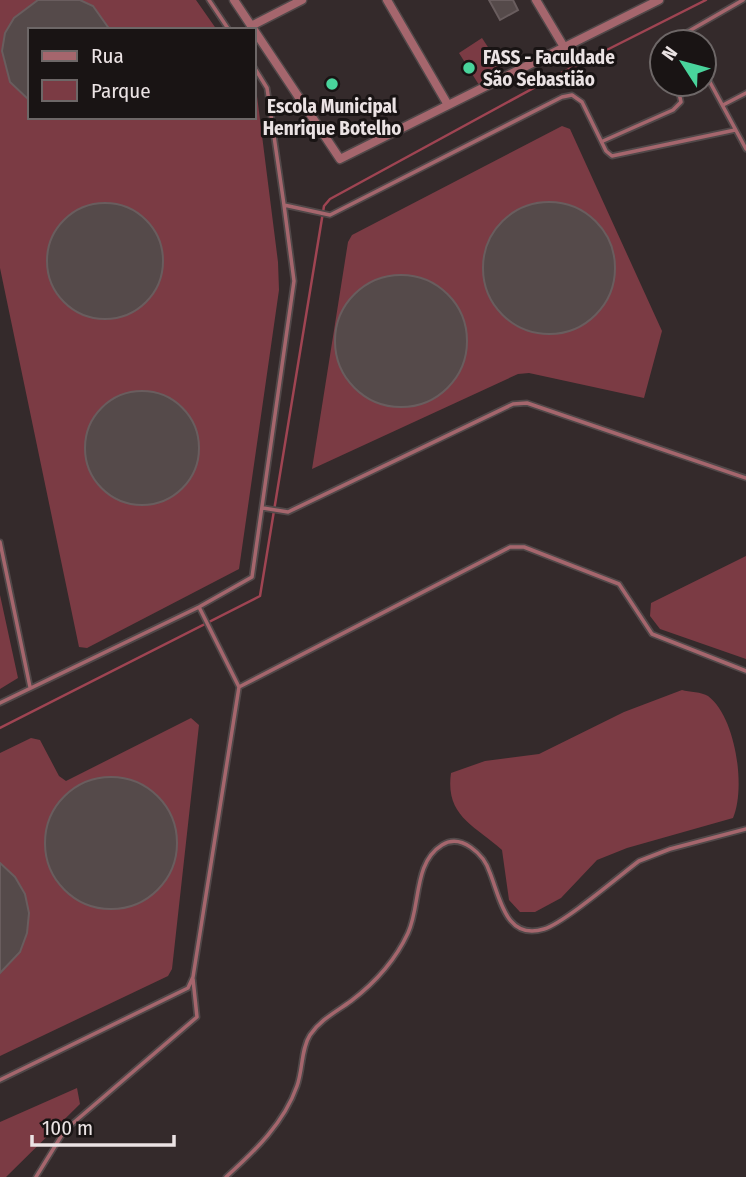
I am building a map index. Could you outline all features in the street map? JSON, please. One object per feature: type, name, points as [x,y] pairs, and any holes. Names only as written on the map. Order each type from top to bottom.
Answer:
[{"type":"street","points":[[234,0],[252,28]]},
{"type":"street","points":[[255,28],[302,0]]},
{"type":"street","points":[[387,0],[448,105]]},
{"type":"street","points":[[536,0],[564,47]]},
{"type":"street","points":[[256,33],[340,159],[659,0]]},
{"type":"lane","points":[[209,0],[228,28]]},
{"type":"lane","points":[[694,28],[743,0]]},
{"type":"lane","points":[[0,704],[199,607],[252,577],[294,281],[267,88],[256,70]]},
{"type":"lane","points":[[723,105],[746,93]]},
{"type":"lane","points":[[284,205],[330,215],[562,97],[572,95],[582,102],[606,151],[620,157],[735,130]]},
{"type":"lane","points":[[718,96],[746,149]]},
{"type":"lane","points":[[603,141],[673,110],[681,102],[680,98]]},
{"type":"lane","points":[[262,508],[288,512],[513,404],[527,403],[746,478]]},
{"type":"lane","points":[[0,542],[31,688]]},
{"type":"lane","points":[[239,687],[510,547],[524,547],[619,584],[652,634],[746,671]]},
{"type":"lane","points":[[36,1177],[65,1130],[197,1017],[193,977],[239,687],[199,607]]},
{"type":"lane","points":[[226,1177],[249,1157],[294,1096],[308,1037],[319,1023],[366,989],[392,963],[410,929],[423,867],[442,845],[454,841],[478,854],[490,871],[503,911],[521,929],[528,932],[547,929],[639,861],[655,853],[746,830]]},
{"type":"lane","points":[[0,1080],[188,988],[193,977]]},
{"type":"green space","points":[[0,0],[196,0],[216,28],[28,28],[28,119],[256,119],[256,88],[278,262],[279,290],[239,569],[87,648],[79,647],[0,268]]},
{"type":"green space","points":[[482,38],[503,70],[479,85],[459,53]]},
{"type":"green space","points":[[562,126],[570,129],[662,331],[644,398],[529,373],[518,374],[312,469],[348,242],[352,235]]},
{"type":"green space","points":[[746,556],[746,659],[660,629],[650,616],[651,603]]},
{"type":"green space","points":[[0,595],[18,678],[0,689]]},
{"type":"green space","points":[[682,690],[708,696],[726,720],[732,736],[738,772],[739,789],[733,818],[627,848],[597,860],[561,898],[535,912],[520,912],[509,900],[502,850],[457,810],[450,788],[451,773],[485,761],[539,754],[624,712]]},
{"type":"green space","points":[[191,718],[199,725],[172,969],[168,976],[0,1056],[0,753],[31,738],[40,740],[59,776],[66,781]]},
{"type":"green space","points":[[77,1088],[80,1104],[6,1177],[0,1177],[0,1122]]},
{"type":"building","points":[[38,0],[80,0],[93,6],[109,28],[28,28],[28,99],[10,82],[2,51],[5,33],[14,18]]},
{"type":"building","points":[[489,0],[513,0],[518,10],[500,20]]},
{"type":"building","points":[[549,202],[574,207],[596,221],[610,243],[615,268],[610,293],[596,315],[574,329],[549,334],[524,329],[502,315],[488,293],[483,268],[488,243],[502,221],[524,207]]},
{"type":"building","points":[[105,203],[127,207],[146,220],[159,239],[163,261],[159,283],[146,302],[127,315],[105,319],[83,315],[64,302],[51,283],[47,261],[51,239],[64,220],[83,207]]},
{"type":"building","points":[[401,275],[426,280],[448,294],[462,316],[467,341],[462,366],[448,388],[426,402],[401,407],[376,402],[354,388],[340,366],[335,341],[340,316],[354,294],[376,280]]},
{"type":"building","points":[[142,391],[164,395],[183,407],[195,426],[199,448],[195,470],[183,489],[164,501],[142,505],[120,501],[101,489],[89,470],[85,448],[89,426],[101,407],[120,395]]},
{"type":"building","points":[[111,777],[136,782],[158,796],[172,818],[177,843],[172,868],[158,890],[136,904],[111,909],[86,904],[64,890],[50,868],[45,843],[50,818],[64,796],[86,782]]},
{"type":"building","points":[[0,863],[15,877],[25,894],[29,913],[27,933],[20,952],[0,973]]},
{"type":"waterway","points":[[0,728],[260,596],[324,206],[330,199],[563,72],[706,0]]},
{"type":"place","name":"FASS - Faculdade São Sebastião","points":[[469,68]]},
{"type":"place","name":"Escola Municipal Henrique Botelho","points":[[332,84]]}]
